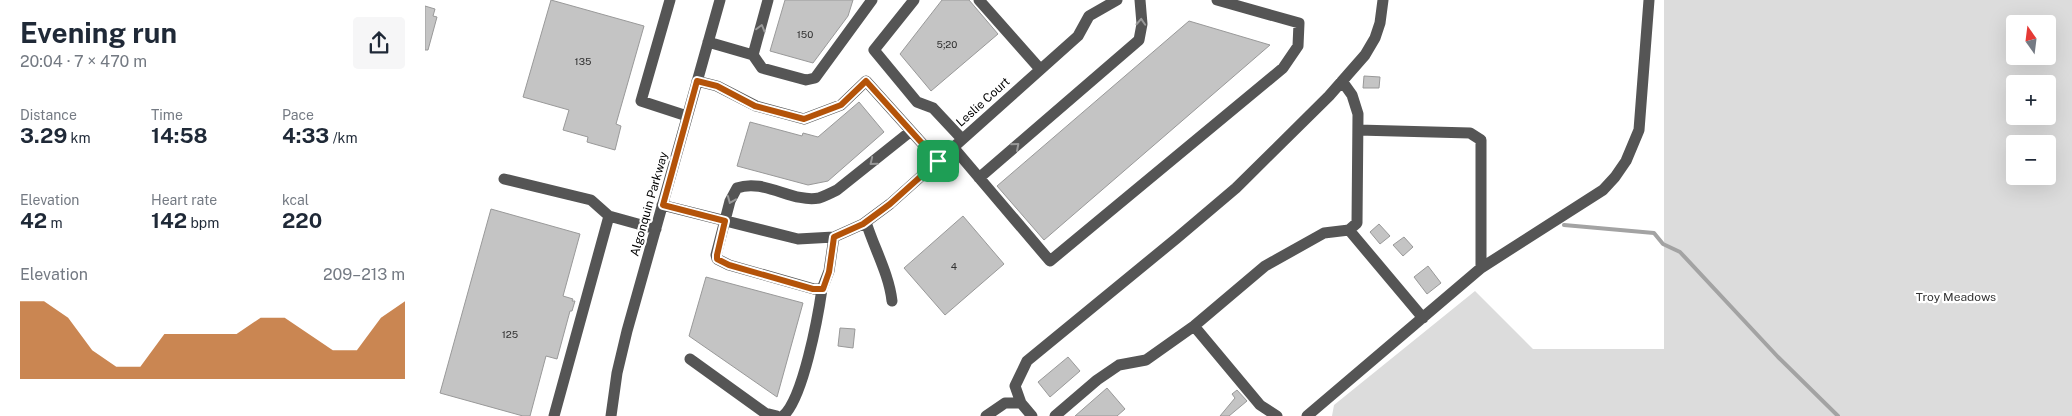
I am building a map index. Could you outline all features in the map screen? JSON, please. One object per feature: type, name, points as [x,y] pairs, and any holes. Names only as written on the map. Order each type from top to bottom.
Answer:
[{"type":"street","points":[[670,0],[641,101],[687,116]]},
{"type":"street","name":"Algonquin Parkway","points":[[611,416],[618,366],[720,0]]},
{"type":"street","points":[[753,55],[768,0]]},
{"type":"street","points":[[708,42],[753,55],[762,68],[806,80],[815,78],[872,0]]},
{"type":"street","points":[[913,0],[874,50],[917,102],[933,108],[962,139]]},
{"type":"street","points":[[979,0],[1041,69]]},
{"type":"street","name":"Leslie Court","points":[[663,205],[798,239],[834,237],[866,222],[890,204],[1078,36],[1089,16],[1117,0]]},
{"type":"street","points":[[979,178],[1139,40],[1142,24],[1140,0]]},
{"type":"street","points":[[953,147],[1050,260],[1283,68],[1298,46],[1299,23],[1217,0]]},
{"type":"street","points":[[1032,416],[1021,402],[1015,386],[1027,361],[1235,188],[1342,81],[1365,55],[1375,38],[1380,23],[1383,0]]},
{"type":"street","points":[[1307,416],[1481,268],[1603,190],[1615,176],[1625,161],[1639,130],[1649,0]]},
{"type":"street","points":[[697,81],[717,86],[755,106],[804,119],[841,105],[866,81],[938,161]]},
{"type":"street","points":[[1055,416],[1097,380],[1119,365],[1146,360],[1194,326],[1265,266],[1324,233],[1349,230],[1357,223],[1358,114],[1352,95],[1342,81]]},
{"type":"street","points":[[1358,130],[1470,133],[1481,140],[1481,268]]},
{"type":"street","points":[[823,289],[813,289],[729,265],[717,259],[730,200],[737,188],[750,185],[808,198],[818,198],[827,195],[837,190],[911,131]]},
{"type":"street","points":[[504,179],[591,200],[609,216],[656,229]]},
{"type":"street","points":[[554,416],[609,216]]},
{"type":"street","points":[[866,222],[873,245],[890,285],[892,301]]},
{"type":"street","points":[[1349,230],[1423,318]]},
{"type":"street","points":[[783,416],[796,395],[817,325],[823,289],[829,272],[834,237]]},
{"type":"street","points":[[1194,326],[1260,405],[1277,416]]},
{"type":"street","points":[[690,359],[765,413],[777,416]]},
{"type":"street","points":[[986,416],[1005,404],[1021,402]]},
{"type":"green space","name":"Troy Meadows","points":[[1664,0],[2072,0],[2072,416],[1332,416],[1334,405],[1475,291],[1533,349],[1664,349]]},
{"type":"building","points":[[551,0],[644,26],[616,124],[621,126],[615,150],[587,142],[588,137],[563,130],[569,110],[523,97]]},
{"type":"building","points":[[785,0],[853,0],[848,16],[813,63],[770,51]]},
{"type":"building","points":[[942,0],[969,0],[998,34],[931,91],[900,54]]},
{"type":"building","points":[[425,6],[435,9],[433,16],[437,17],[428,50],[425,50]]},
{"type":"building","points":[[1189,21],[1270,45],[1044,240],[997,186]]},
{"type":"building","points":[[1364,76],[1380,77],[1379,88],[1363,88]]},
{"type":"building","points":[[859,102],[884,132],[828,181],[808,185],[737,166],[750,122],[802,136],[803,133],[818,137]]},
{"type":"building","points":[[491,209],[580,234],[563,296],[575,301],[572,311],[570,311],[557,359],[546,356],[530,416],[523,416],[440,393]]},
{"type":"building","points":[[963,216],[1004,264],[945,315],[904,268]]},
{"type":"building","points":[[1379,224],[1390,236],[1380,244],[1370,232]]},
{"type":"building","points":[[1404,237],[1413,247],[1403,256],[1393,245]]},
{"type":"building","points":[[1428,266],[1441,283],[1427,294],[1414,277]]},
{"type":"building","points":[[706,277],[803,303],[777,397],[689,336]]},
{"type":"building","points":[[840,328],[855,329],[853,348],[838,346]]},
{"type":"building","points":[[1068,357],[1080,371],[1050,397],[1038,382]]},
{"type":"building","points":[[1107,388],[1125,409],[1117,416],[1075,416]]},
{"type":"building","points":[[1237,390],[1247,401],[1229,416],[1220,416],[1235,398],[1232,394]]},
{"type":"waterway","points":[[1564,225],[1654,233],[1663,244],[1680,252],[1778,357],[1838,416]]},
{"type":"route","points":[[697,81],[717,86],[755,106],[804,119],[841,105],[866,81],[938,161],[890,204],[863,224],[834,237],[829,272],[823,289],[813,289],[729,265],[717,259],[725,221],[663,205],[697,81]]}]
